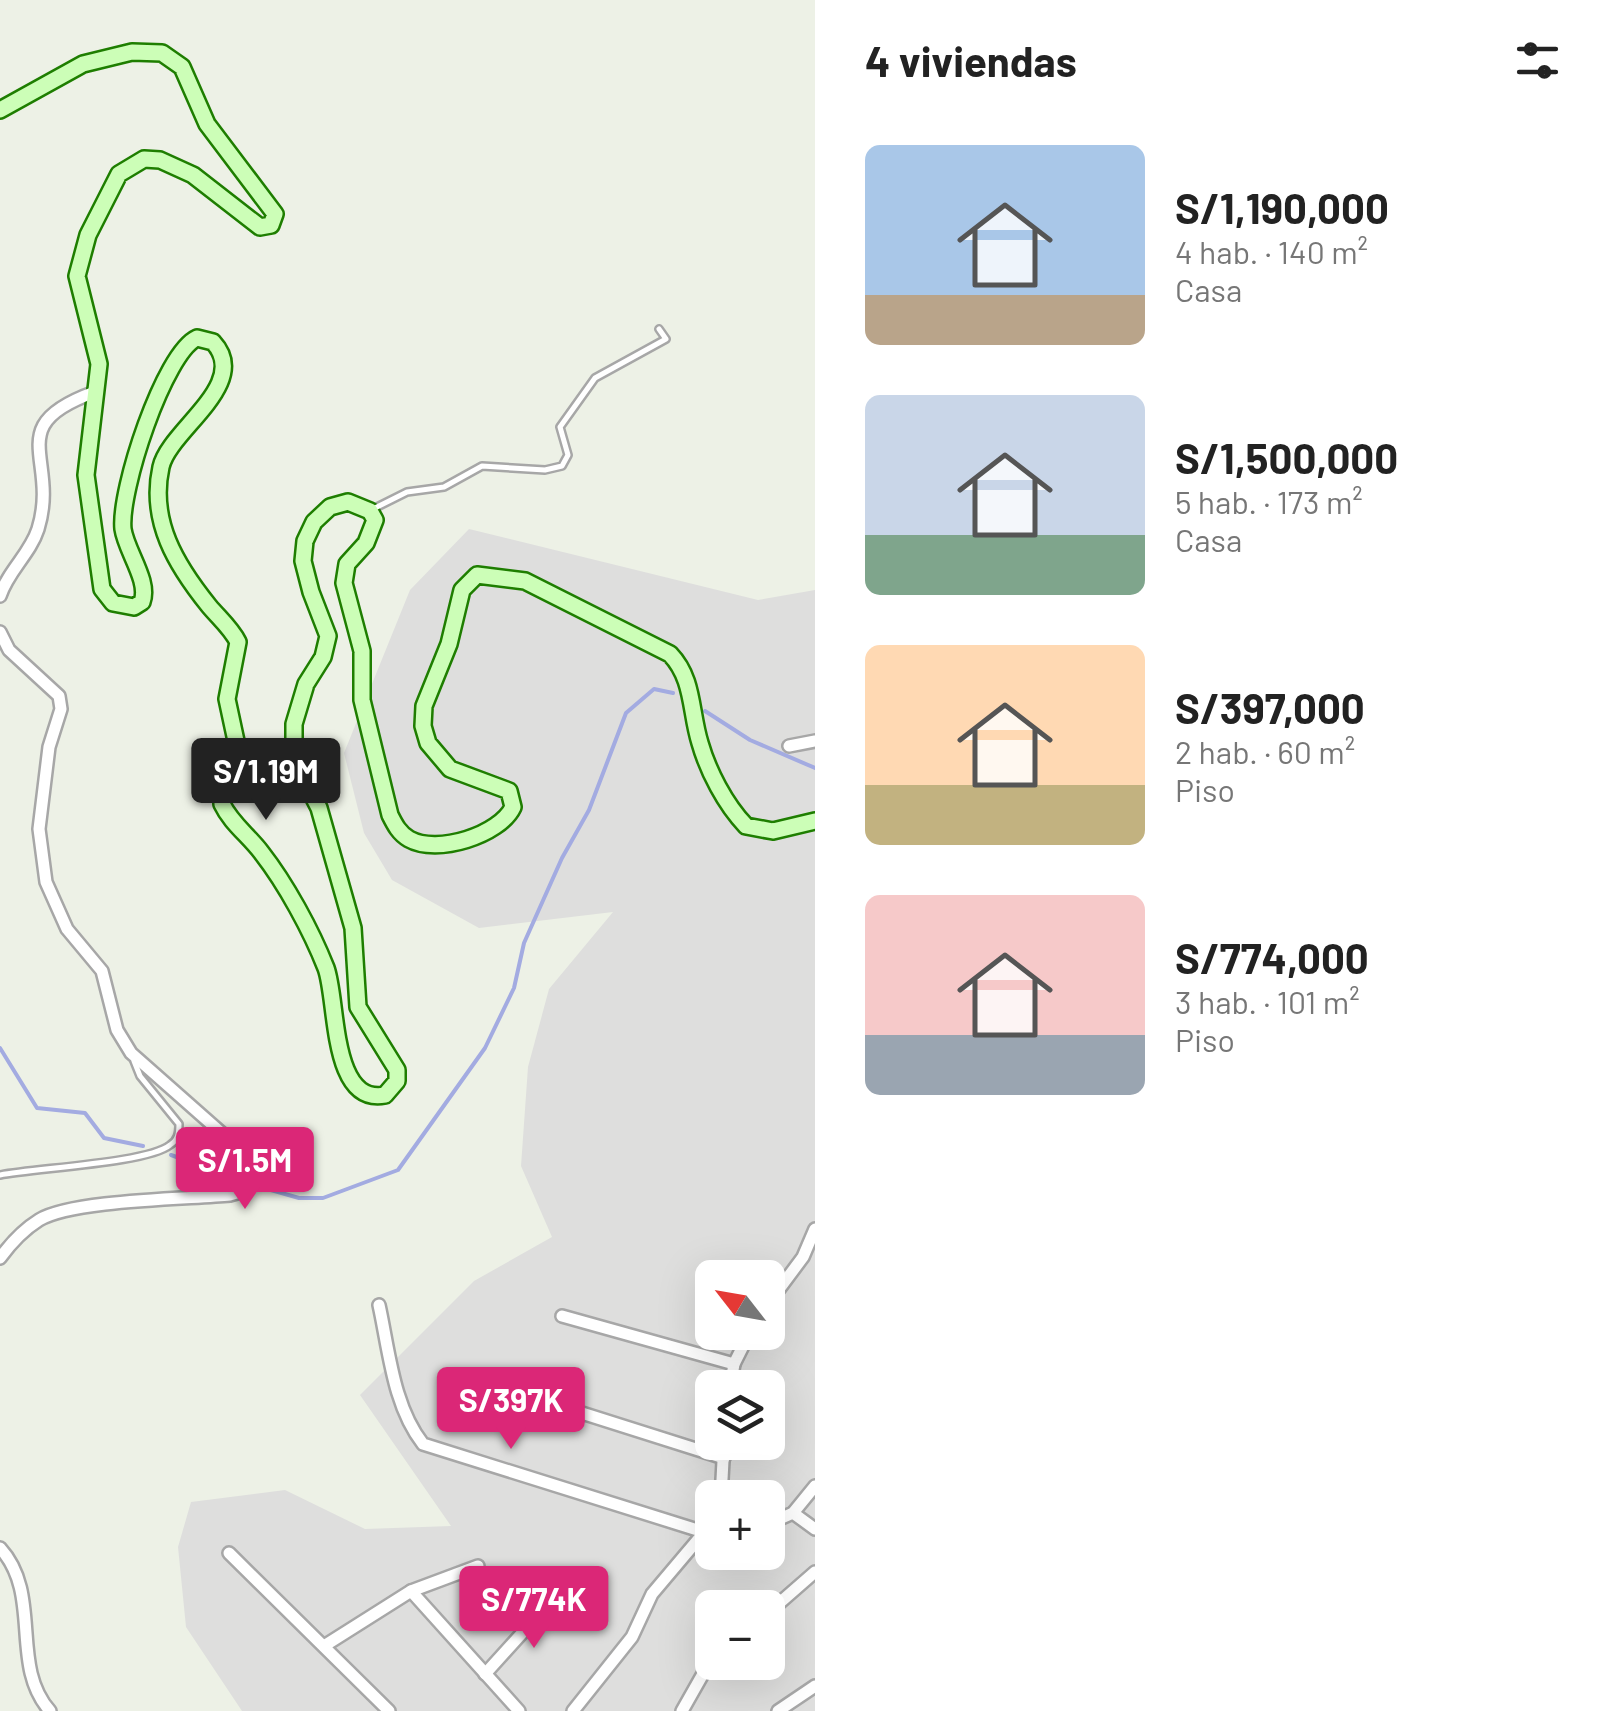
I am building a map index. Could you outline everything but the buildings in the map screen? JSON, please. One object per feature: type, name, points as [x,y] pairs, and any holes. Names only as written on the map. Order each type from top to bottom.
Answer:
[{"type":"street","points":[[0,110],[83,64],[132,52],[162,54],[182,67],[207,124],[243,178],[275,214],[271,225],[260,227],[193,175],[160,160],[144,159],[119,174],[88,234],[77,276],[99,364],[86,475],[102,589],[114,603],[134,607],[142,602],[145,589],[123,529],[123,491],[133,456],[182,350],[189,342],[206,338],[223,358],[220,380],[206,406],[161,466],[160,529],[197,590],[238,642],[227,699],[238,754],[222,804],[264,856],[309,934],[331,986],[343,1061],[356,1088],[375,1096],[392,1089],[396,1070],[358,1007],[353,928],[320,808],[298,767],[294,747],[294,724],[306,684],[323,657],[328,636],[307,576],[305,542],[314,522],[330,507],[348,502],[370,511],[375,520],[372,532],[347,564],[344,582],[362,651],[362,700],[390,815],[399,832],[412,842],[426,845],[482,836],[503,823],[513,807],[509,792],[498,785],[450,770],[428,743],[424,726],[424,706],[449,644],[462,590],[478,575],[490,574],[526,581],[670,654],[684,674],[700,742],[716,780],[746,826],[773,831],[815,821]]},
{"type":"street","points":[[0,596],[38,529],[41,508],[30,428],[37,415],[51,404],[95,392]]},
{"type":"street","points":[[0,632],[8,650],[59,696],[60,709],[49,747],[38,830],[46,882],[67,929],[102,971],[117,1030],[131,1053],[251,1160],[255,1173],[251,1184],[230,1196],[72,1210],[42,1218],[15,1238],[0,1258]]},
{"type":"street","points":[[789,746],[815,741]]},
{"type":"street","points":[[785,1281],[803,1257],[815,1229]]},
{"type":"street","points":[[379,1305],[400,1398],[411,1428],[423,1444],[695,1527]]},
{"type":"street","points":[[562,1316],[734,1364]]},
{"type":"street","points":[[733,1370],[741,1350]]},
{"type":"street","points":[[465,1376],[695,1449]]},
{"type":"street","points":[[785,1517],[793,1513],[815,1486]]},
{"type":"street","points":[[793,1513],[815,1529]]},
{"type":"street","points":[[574,1711],[632,1637],[652,1594],[695,1547]]},
{"type":"street","points":[[0,1548],[23,1586],[32,1683],[50,1711]]},
{"type":"street","points":[[229,1553],[389,1711]]},
{"type":"street","points":[[324,1646],[411,1591],[478,1566]]},
{"type":"street","points":[[785,1598],[815,1572]]},
{"type":"street","points":[[411,1591],[518,1711]]},
{"type":"street","points":[[485,1674],[552,1600]]},
{"type":"street","points":[[682,1711],[700,1680]]},
{"type":"street","points":[[778,1711],[815,1686]]},
{"type":"lane","points":[[370,511],[407,492],[444,487],[482,466],[546,470],[562,466],[568,455],[560,427],[600,372],[666,339],[659,329]]},
{"type":"lane","points":[[0,1174],[144,1156],[170,1146],[178,1136],[179,1124],[140,1076],[131,1053]]},
{"type":"shaded area","points":[[469,529],[758,600],[815,590],[815,1711],[242,1711],[186,1627],[178,1547],[191,1502],[285,1490],[365,1529],[451,1526],[360,1395],[474,1281],[552,1237],[521,1166],[528,1067],[549,989],[613,912],[479,928],[392,880],[364,833],[344,753],[410,590]]},
{"type":"waterway","points":[[271,1190],[299,1198],[323,1198],[398,1170],[485,1048],[514,988],[524,943],[562,858],[589,810],[626,713],[654,689],[673,693]]},
{"type":"waterway","points":[[705,711],[750,740],[815,768]]},
{"type":"waterway","points":[[0,1048],[37,1108],[85,1113],[104,1138],[143,1146]]},
{"type":"waterway","points":[[171,1155],[210,1169]]}]
